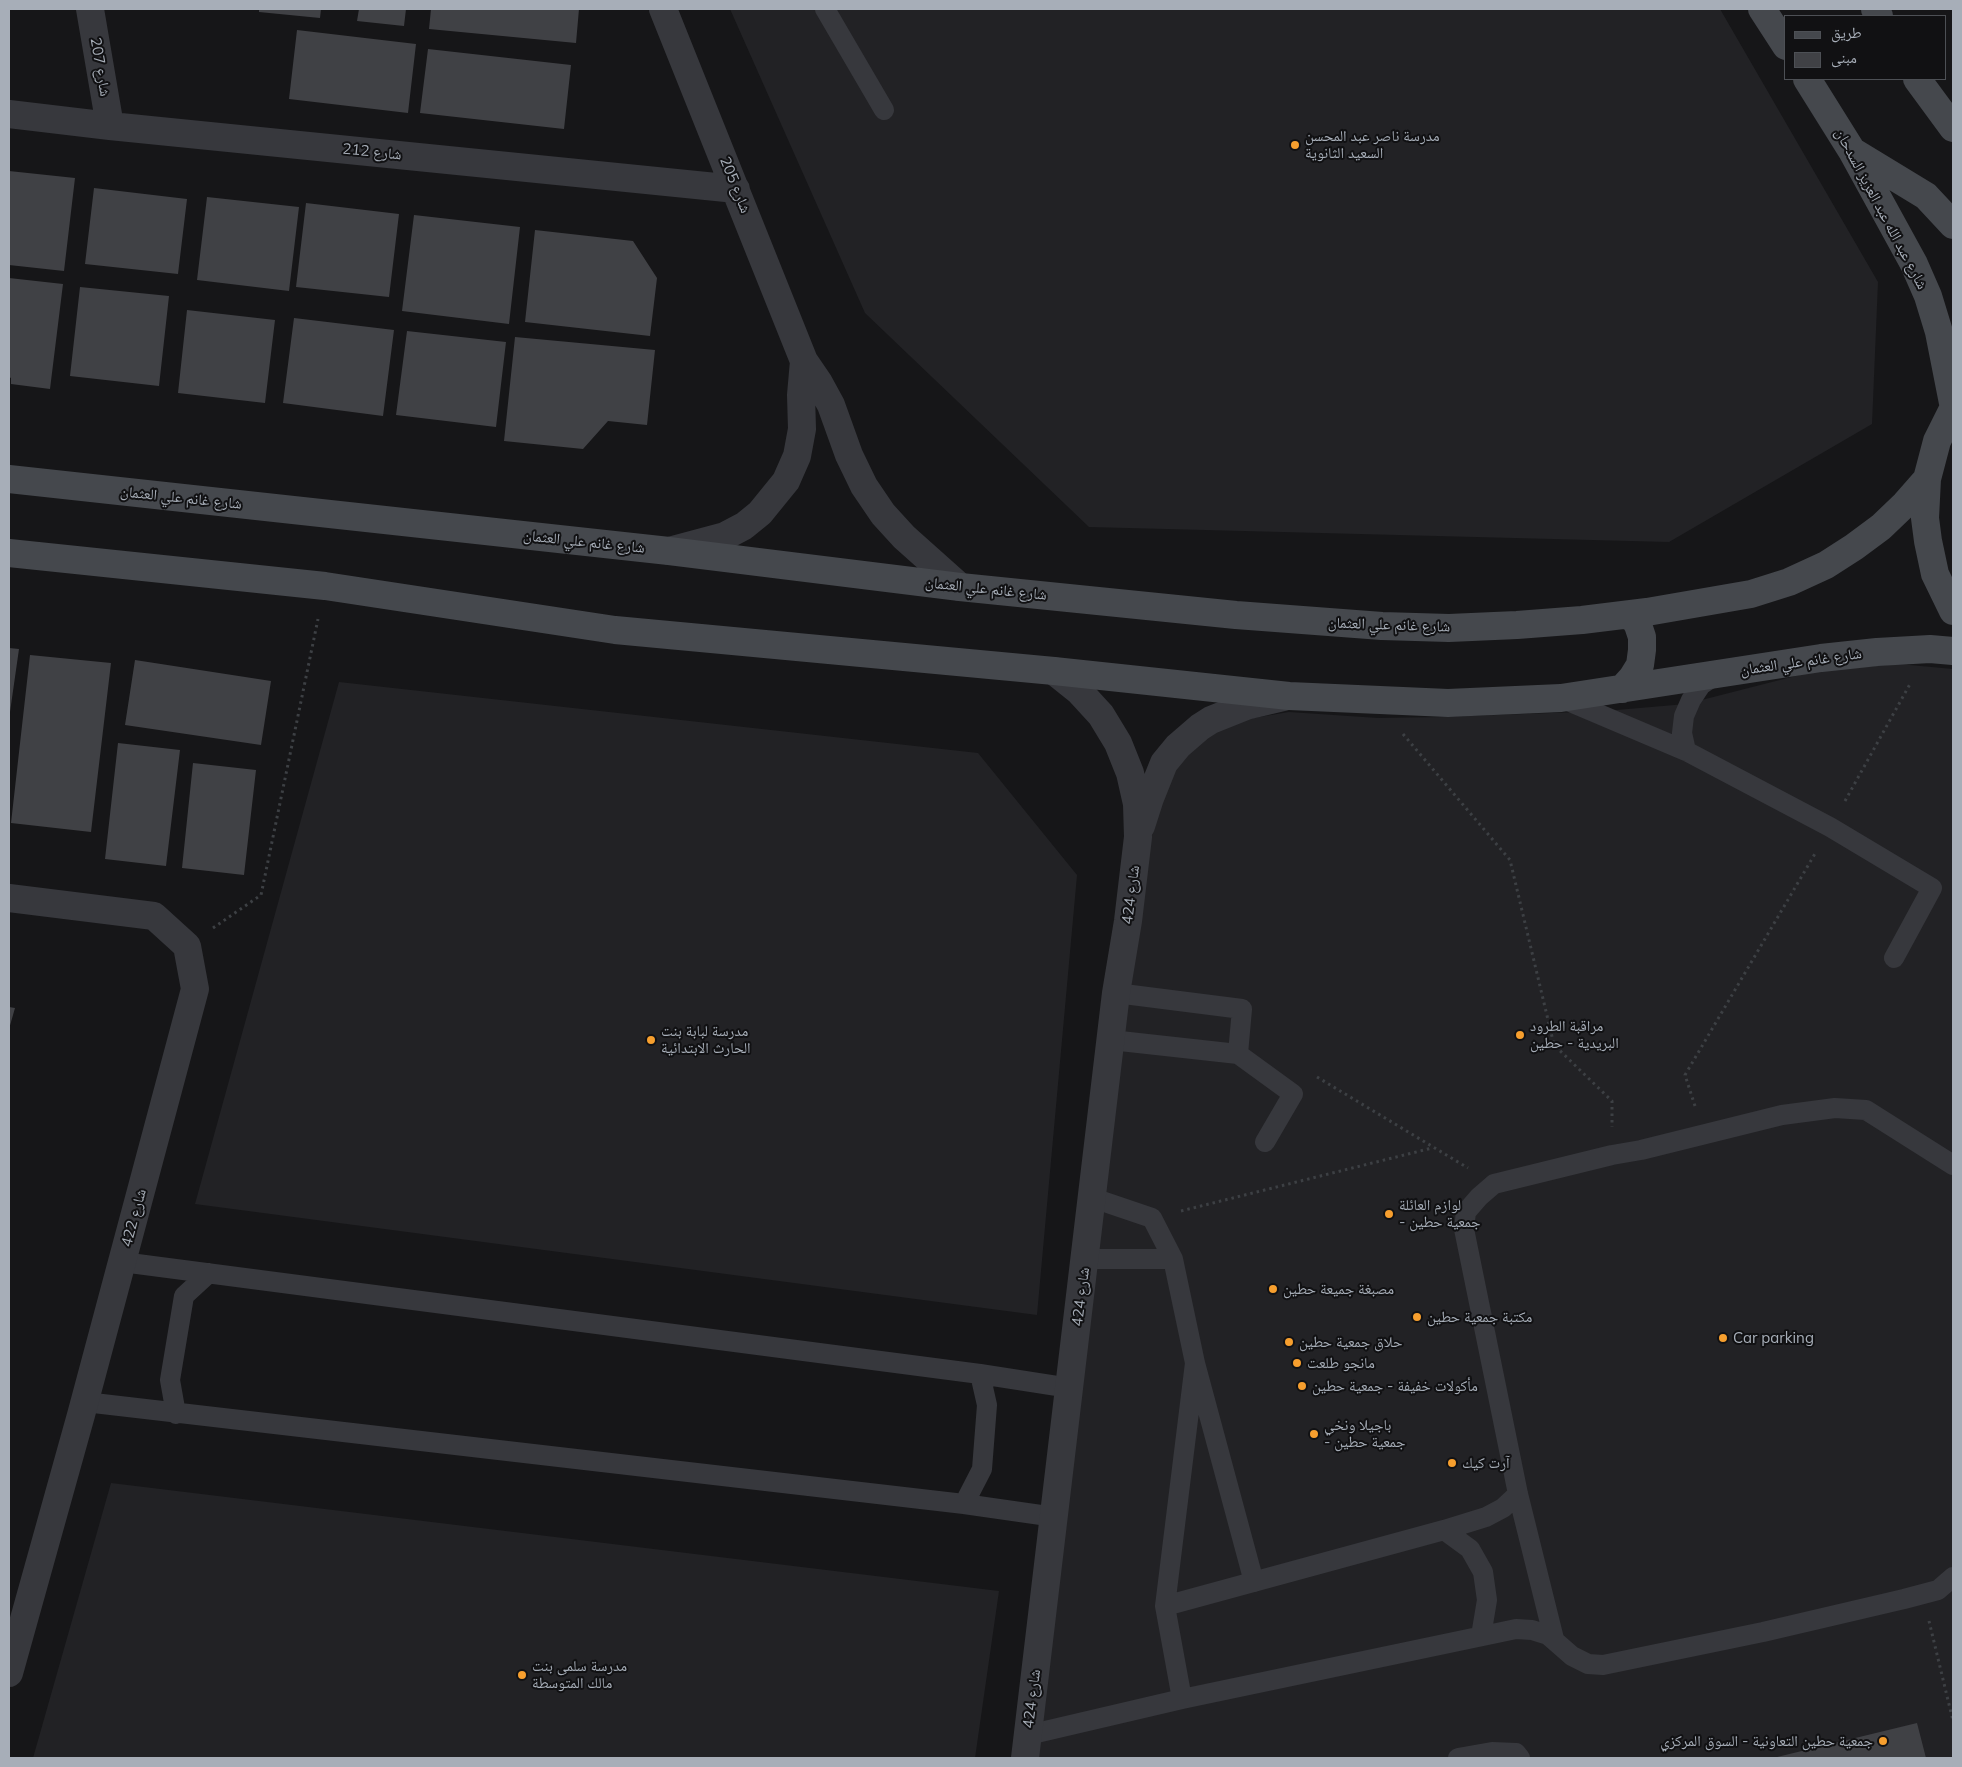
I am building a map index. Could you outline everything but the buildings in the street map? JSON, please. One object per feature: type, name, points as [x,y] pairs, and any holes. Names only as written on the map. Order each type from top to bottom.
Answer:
[{"type":"street","name":"شارع 207","points":[[90,9],[110,126]]},
{"type":"street","name":"شارع 205","points":[[664,9],[804,361],[831,405],[849,455],[864,486],[882,514],[904,537],[960,587]]},
{"type":"street","points":[[1762,9],[1784,43]]},
{"type":"street","name":"شارع عبد الله عبد العزيز السدحان","points":[[1808,80],[1852,151],[1914,264],[1928,296],[1939,332],[1953,403]]},
{"type":"street","points":[[1918,80],[1953,128]]},
{"type":"street","name":"شارع 212","points":[[9,114],[110,126],[736,189]]},
{"type":"street","points":[[1852,151],[1926,196],[1953,225]]},
{"type":"street","name":"شارع 205","points":[[669,551],[725,536],[744,526],[760,513],[786,481],[797,456],[802,430],[801,395],[804,361]]},
{"type":"street","points":[[1953,409],[1937,441],[1927,479],[1925,518],[1930,556],[1935,574],[1953,611]]},
{"type":"street","name":"شارع غانم علي العثمان","points":[[9,479],[669,551],[960,587],[1236,615],[1382,626],[1449,628],[1517,625],[1631,614],[1751,594],[1789,582],[1826,565],[1854,547],[1881,527],[1927,479]]},
{"type":"street","name":"شارع غانم علي العثمان","points":[[9,553],[325,586],[615,630],[1054,671],[1288,696],[1448,703],[1561,698],[1821,658],[1877,652],[1942,650]]},
{"type":"street","points":[[1622,689],[1640,665],[1642,650],[1642,637],[1638,625],[1631,614]]},
{"type":"street","name":"شارع 424","points":[[1027,1747],[1116,993],[1128,921],[1138,836],[1137,804],[1132,781],[1118,743],[1101,716],[1079,692],[1054,671]]},
{"type":"street","name":"شارع 424","points":[[1138,836],[1164,763],[1178,746],[1211,720],[1246,706],[1288,696]]},
{"type":"street","points":[[9,898],[154,916],[187,946]]},
{"type":"street","name":"شارع 422","points":[[9,1673],[85,1402],[195,989],[187,946]]},
{"type":"lane","points":[[824,9],[884,110]]},
{"type":"lane","points":[[1686,751],[1682,734],[1684,716],[1691,700],[1701,685],[1716,675]]},
{"type":"lane","points":[[1561,698],[1686,751],[1830,827],[1932,888],[1894,958]]},
{"type":"lane","points":[[1116,993],[1242,1010],[1238,1054]]},
{"type":"lane","points":[[1111,1040],[1238,1054],[1294,1094],[1265,1142]]},
{"type":"lane","points":[[1554,1639],[1518,1494],[1464,1229],[1466,1212],[1494,1184],[1782,1115],[1835,1108],[1866,1110],[1953,1165]]},
{"type":"lane","points":[[1093,1198],[1152,1218],[1173,1259],[1195,1363],[1254,1582]]},
{"type":"lane","points":[[1086,1259],[1173,1259]]},
{"type":"lane","points":[[122,1262],[980,1374],[1070,1388]]},
{"type":"lane","points":[[176,1414],[170,1380],[184,1296],[209,1274]]},
{"type":"lane","points":[[1182,1699],[1165,1606],[1195,1363]]},
{"type":"lane","points":[[964,1504],[982,1469],[987,1405],[980,1374]]},
{"type":"lane","points":[[85,1402],[964,1504],[1055,1517]]},
{"type":"lane","points":[[1165,1606],[1486,1517],[1503,1508],[1518,1494]]},
{"type":"lane","points":[[1444,1530],[1470,1549],[1483,1572],[1487,1600],[1481,1636]]},
{"type":"lane","points":[[1027,1747],[1182,1699],[1516,1629],[1532,1630],[1554,1639],[1572,1656],[1588,1664],[1603,1665],[1762,1632],[1938,1590],[1953,1577]]},
{"type":"lane","points":[[1458,1758],[1492,1752],[1516,1753],[1520,1758]]},
{"type":"path","points":[[187,946],[262,895],[325,586]]},
{"type":"path","points":[[1703,1134],[1685,1075],[1830,827],[1942,650]]},
{"type":"path","points":[[1374,700],[1510,860],[1554,1045],[1612,1101],[1612,1155]]},
{"type":"path","points":[[1316,1076],[1494,1184]]},
{"type":"path","points":[[1152,1218],[1433,1147]]},
{"type":"path","points":[[1922,1594],[1953,1721]]},
{"type":"shaded area","name":"مدرسة ناصر عبد المحسن السعيد الثانوية","points":[[730,9],[1720,9],[1878,282],[1872,424],[1669,542],[1089,527],[865,313]]},
{"type":"shaded area","points":[[1899,664],[1953,669],[1953,1758],[1025,1758],[1138,837],[1200,727],[1289,712],[1378,718],[1443,717],[1605,711],[1686,704],[1815,671]]},
{"type":"shaded area","name":"مدرسة لبابة بنت الحارث الابتدائية","points":[[339,682],[978,753],[1077,875],[1037,1315],[195,1204]]},
{"type":"shaded area","name":"مدرسة سلمى بنت مالك المتوسطة","points":[[111,1483],[999,1591],[975,1758],[33,1758]]},
{"type":"place","name":"مدرسة ناصر عبد المحسن السعيد الثانوية","points":[[1295,145]]},
{"type":"place","name":"مراقبة الطرود البريدية - حطين","points":[[1520,1035]]},
{"type":"place","name":"مدرسة لبابة بنت الحارث الابتدائية","points":[[651,1040]]},
{"type":"place","name":"لوازم العائلة - جمعية حطين","points":[[1389,1214]]},
{"type":"place","name":"مصبغة جميعة حطين","points":[[1273,1289]]},
{"type":"place","name":"مكتبة جمعية حطين","points":[[1417,1317]]},
{"type":"place","name":"Car parking","points":[[1723,1338]]},
{"type":"place","name":"حلاق جمعية حطين","points":[[1289,1342]]},
{"type":"place","name":"مانجو طلعت","points":[[1297,1363]]},
{"type":"place","name":"مأكولات خفيفة - جمعية حطين","points":[[1302,1386]]},
{"type":"place","name":"باجيلا ونخي - جمعية حطين","points":[[1314,1434]]},
{"type":"place","name":"آرت كيك","points":[[1452,1463]]},
{"type":"place","name":"مدرسة سلمى بنت مالك المتوسطة","points":[[522,1675]]},
{"type":"place","name":"جمعية حطين التعاونية - السوق المركزي","points":[[1883,1741]]}]
